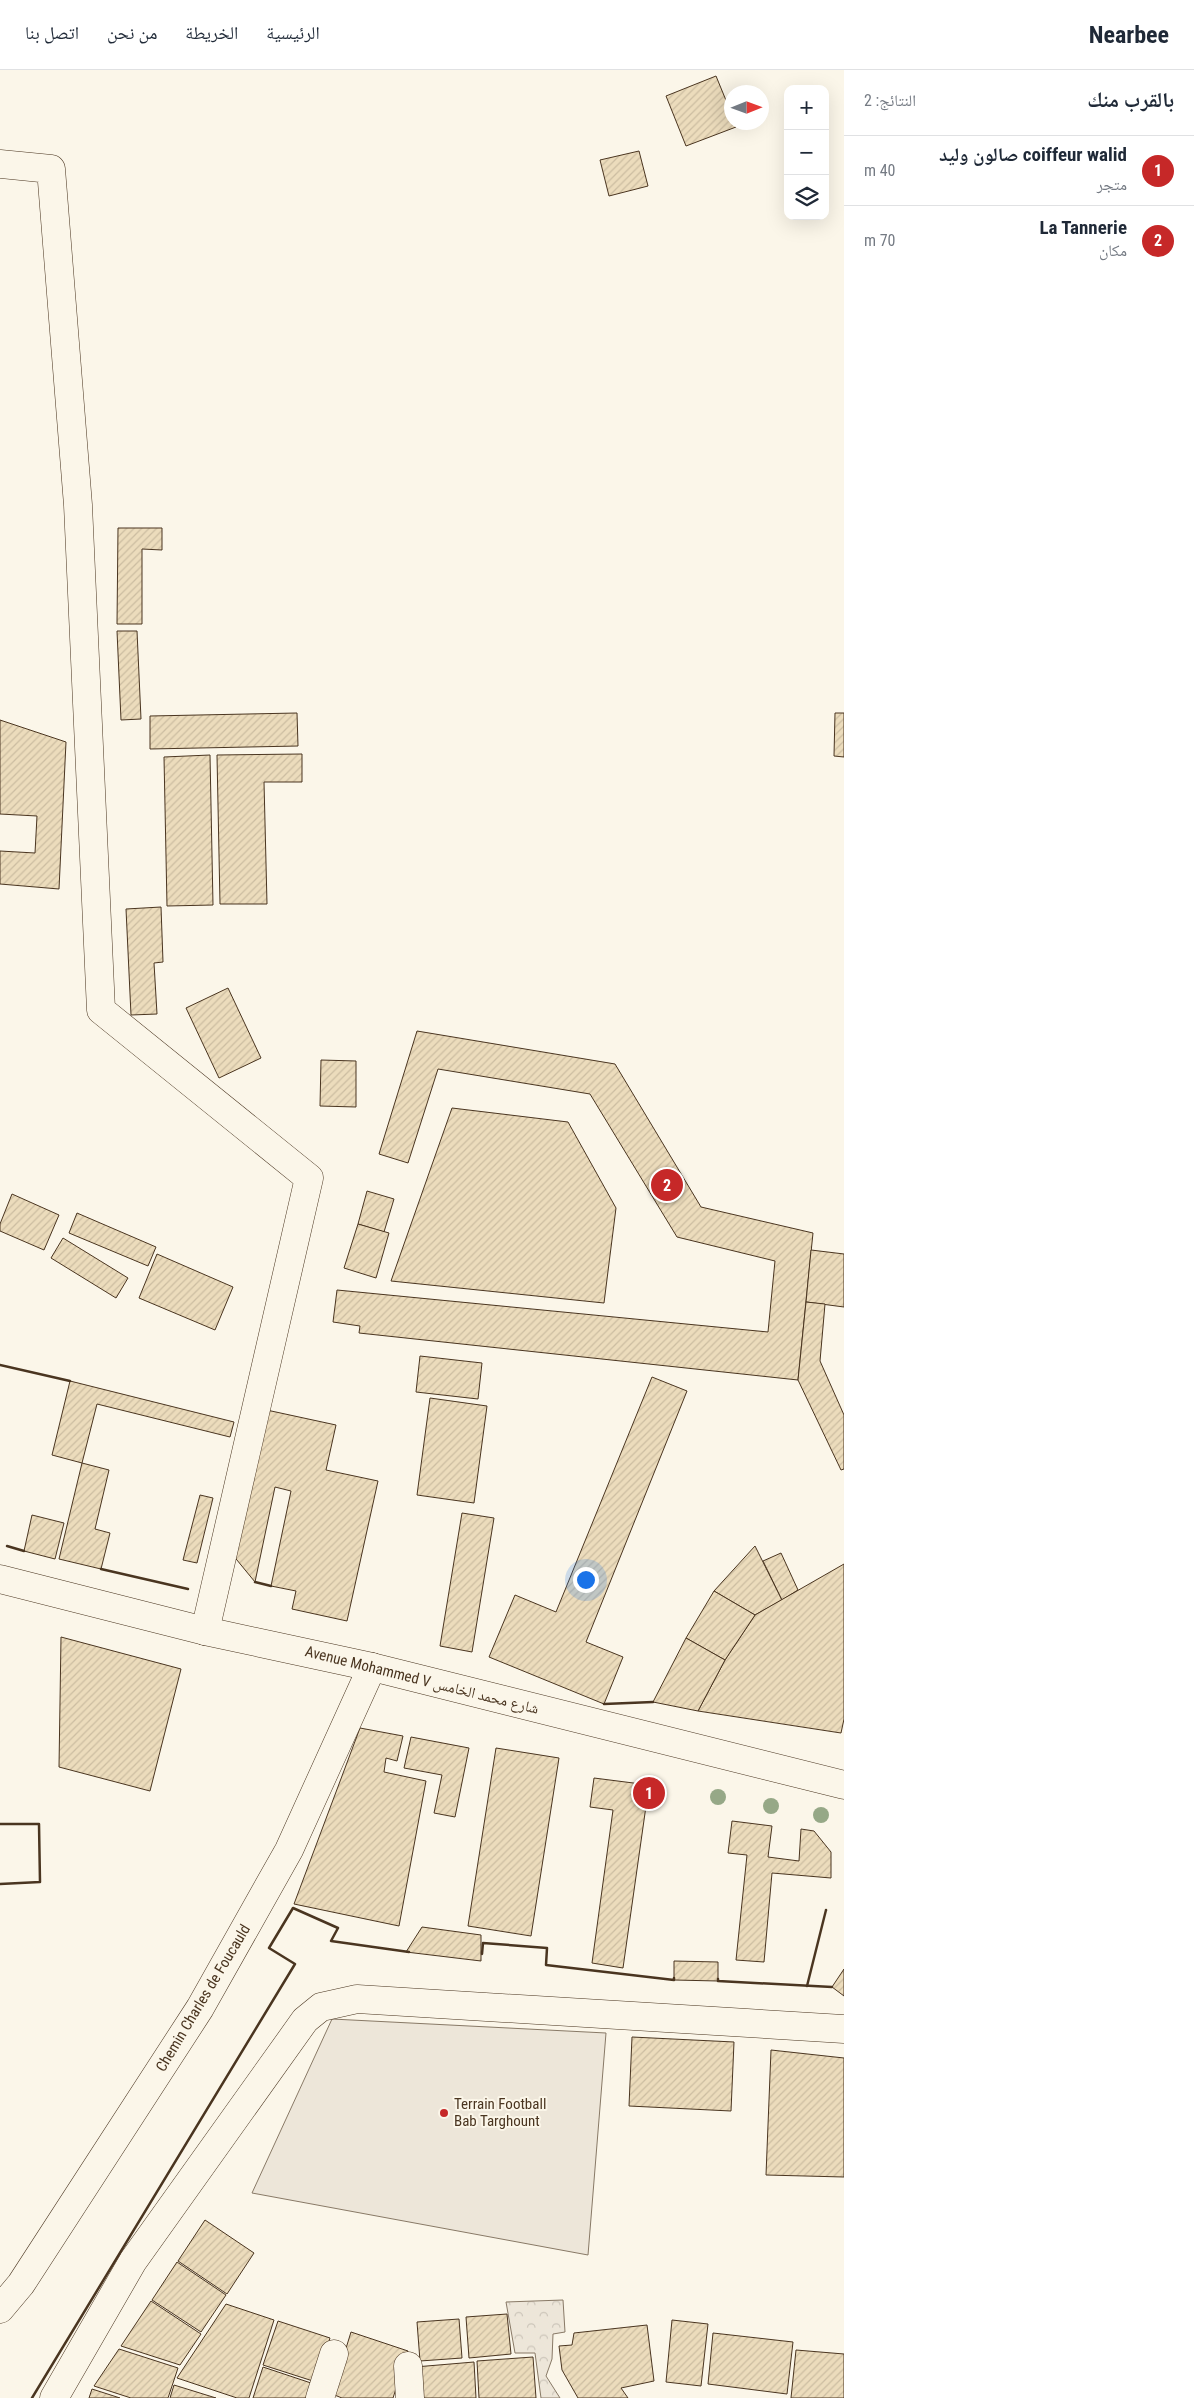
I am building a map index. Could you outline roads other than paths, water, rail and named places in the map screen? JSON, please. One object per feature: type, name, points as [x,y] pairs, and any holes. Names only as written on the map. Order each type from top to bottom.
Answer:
[{"type":"street","points":[[0,164],[51,169],[78,506],[101,1010],[309,1178],[205,1631]]},
{"type":"street","name":"Avenue Mohammed V شارع محمد الخامس","points":[[0,1579],[205,1631],[372,1667],[844,1785]]},
{"type":"street","name":"Chemin Charles de Foucauld","points":[[0,2309],[21,2284],[200,2008],[289,1850],[372,1667]]},
{"type":"street","points":[[54,2398],[133,2261],[305,2020],[321,2006],[357,1999],[844,2028]]},
{"type":"street","points":[[320,2398],[334,2354]]},
{"type":"street","points":[[408,2366],[410,2398]]},
{"type":"place","name":"La Tannerie","points":[[667,1185]]},
{"type":"place","name":"coiffeur walid صالون وليد","points":[[649,1793]]},
{"type":"place","name":"Terrain Football Bab Targhount","points":[[444,2113]]}]
